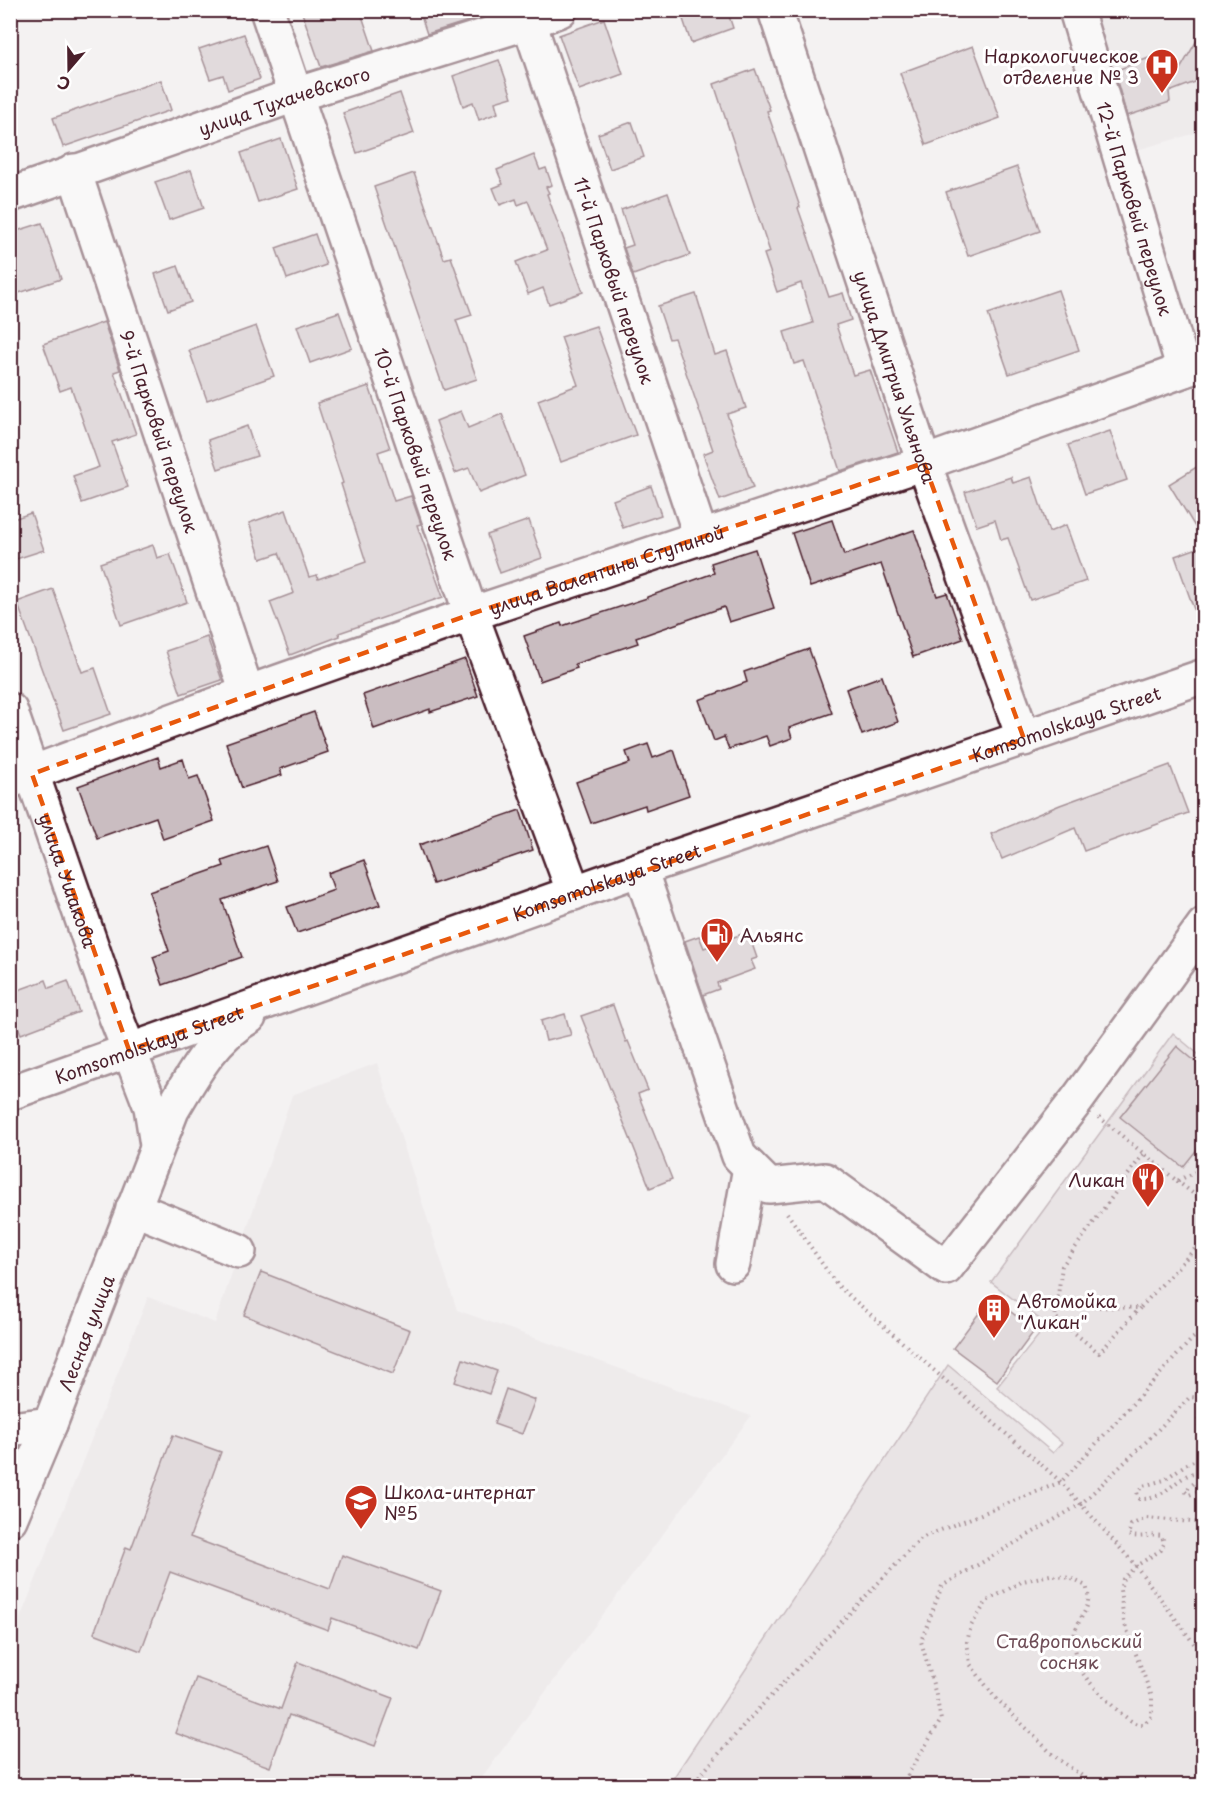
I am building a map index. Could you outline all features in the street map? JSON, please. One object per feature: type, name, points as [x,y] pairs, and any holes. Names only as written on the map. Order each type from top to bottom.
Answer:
[{"type":"street","name":"10-й Парковый переулок","points":[[267,10],[471,614],[574,893]]},
{"type":"street","name":"улица Тухачевского","points":[[10,195],[295,95],[529,22],[560,10]]},
{"type":"street","name":"улица Дмитрия Ульянова","points":[[775,10],[924,463],[1024,739]]},
{"type":"street","name":"12-й Парковый переулок","points":[[1076,10],[1194,367]]},
{"type":"street","name":"11-й Парковый переулок","points":[[529,22],[701,537]]},
{"type":"street","name":"9-й Парковый переулок","points":[[74,171],[247,693]]},
{"type":"street","name":"улица Валентины Ступиной","points":[[21,777],[247,693],[471,614],[924,463],[1194,367]]},
{"type":"street","name":"Komsomolskaya Street","points":[[10,1093],[640,869],[1203,676]]},
{"type":"street","name":"улица Ушакова","points":[[10,710],[21,777],[151,1107],[157,1145]]},
{"type":"street","points":[[640,869],[739,1156],[759,1177],[825,1180],[946,1268],[1077,1100],[1203,925]]},
{"type":"street","name":"Лесная улица","points":[[10,1518],[50,1424],[172,1110],[214,1044],[245,1019],[296,991]]},
{"type":"street","points":[[733,1264],[759,1177]]},
{"type":"street","points":[[133,1208],[239,1251]]},
{"type":"street","points":[[10,1429],[50,1424]]},
{"type":"path","points":[[1077,1100],[1203,1202]]},
{"type":"path","points":[[1144,1153],[1062,1266],[1055,1317],[1099,1353],[1203,1239]]},
{"type":"path","points":[[1177,1181],[1203,1168]]},
{"type":"path","points":[[759,1177],[837,1285],[1061,1482],[1136,1566],[1203,1657]]},
{"type":"path","points":[[1056,1306],[1140,1308]]},
{"type":"path","points":[[691,1785],[749,1719],[921,1538],[1061,1482],[1192,1339],[1203,1330]]},
{"type":"path","points":[[901,1785],[941,1720],[921,1641],[942,1586],[1081,1504],[1190,1397],[1201,1398],[1198,1425],[1203,1430]]},
{"type":"path","points":[[1203,1456],[1164,1480],[1143,1486],[1137,1492],[1139,1499],[1153,1498],[1172,1488],[1192,1472],[1201,1472],[1199,1479],[1185,1491],[1189,1496],[1203,1489]]},
{"type":"path","points":[[1096,1785],[1053,1755],[993,1695],[970,1664],[967,1642],[971,1626],[987,1601],[1023,1581],[1050,1575],[1070,1578],[1086,1586],[1089,1596],[1087,1608],[1078,1624],[1074,1639],[1082,1673],[1107,1700],[1136,1724],[1144,1724],[1152,1716],[1152,1697],[1124,1622],[1120,1588],[1123,1579],[1136,1566],[1161,1550],[1164,1544],[1162,1536],[1153,1534],[1139,1538],[1128,1535],[1131,1525],[1146,1518],[1203,1523]]},
{"type":"highlighted area","points":[[924,463],[1024,739],[129,1050],[32,774],[471,614]]},
{"type":"shaded area","name":"Наркологическое отделение № 3","points":[[1108,11],[1203,11],[1203,131],[1137,150],[1113,71],[1091,20]]},
{"type":"shaded area","name":"Школа-интернат №5","points":[[377,1063],[457,1310],[751,1416],[476,1785],[11,1785],[10,1644],[148,1297],[215,1323],[292,1095]]},
{"type":"green space","name":"Ставропольский сосняк","points":[[1173,1033],[1204,1059],[1203,1785],[668,1786],[948,1365],[1053,1453],[1062,1443],[997,1387],[1047,1325],[991,1282]]},
{"type":"building","points":[[301,10],[360,10],[374,51],[321,67]]},
{"type":"building","points":[[419,10],[503,10],[427,34]]},
{"type":"building","points":[[680,10],[727,10],[733,28],[691,43]]},
{"type":"building","points":[[604,19],[623,74],[579,90],[559,35]]},
{"type":"building","points":[[1203,30],[1203,79],[1169,92],[1170,102],[1127,116],[1114,71],[1157,55],[1168,90]]},
{"type":"building","points":[[244,34],[260,79],[228,90],[223,75],[210,79],[199,49]]},
{"type":"building","points":[[973,46],[1000,118],[926,145],[900,73]]},
{"type":"building","points":[[499,60],[512,97],[495,102],[498,113],[479,120],[473,102],[463,106],[453,76]]},
{"type":"building","points":[[755,69],[770,110],[767,111],[800,207],[798,208],[829,297],[843,293],[851,320],[836,325],[853,375],[870,370],[898,452],[840,471],[804,361],[794,364],[784,332],[813,323],[801,283],[777,292],[764,254],[770,252],[714,84]]},
{"type":"building","points":[[161,80],[171,110],[63,147],[53,118]]},
{"type":"building","points":[[400,93],[414,133],[357,153],[343,113]]},
{"type":"building","points":[[632,122],[644,157],[610,169],[598,134]]},
{"type":"building","points":[[281,139],[298,189],[258,202],[241,153]]},
{"type":"building","points":[[534,155],[540,170],[546,168],[552,185],[546,187],[549,193],[547,194],[583,292],[549,304],[543,288],[528,294],[516,262],[547,250],[528,201],[518,205],[516,199],[500,205],[493,188],[503,184],[497,170]]},
{"type":"building","points":[[1017,167],[1040,231],[968,256],[946,192]]},
{"type":"building","points":[[191,170],[204,208],[169,220],[155,182]]},
{"type":"building","points":[[414,173],[444,259],[451,257],[472,315],[456,320],[477,379],[444,390],[374,187]]},
{"type":"building","points":[[668,193],[690,255],[633,275],[624,248],[633,245],[621,210]]},
{"type":"building","points":[[42,223],[61,279],[10,296],[10,233]]},
{"type":"building","points":[[315,234],[326,265],[287,279],[276,248]]},
{"type":"building","points":[[178,266],[191,302],[168,310],[155,274]]},
{"type":"building","points":[[1058,290],[1079,350],[1009,374],[988,314]]},
{"type":"building","points":[[696,294],[715,355],[727,351],[746,408],[727,414],[753,488],[720,500],[703,454],[713,450],[674,338],[669,339],[658,306]]},
{"type":"building","points":[[339,312],[352,348],[310,363],[297,326]]},
{"type":"building","points":[[104,322],[120,370],[114,372],[136,434],[112,442],[128,487],[82,503],[73,476],[99,467],[71,387],[60,391],[43,344]]},
{"type":"building","points":[[256,326],[274,376],[207,400],[189,350]]},
{"type":"building","points":[[596,326],[636,435],[561,462],[538,400],[578,385],[561,337]]},
{"type":"building","points":[[369,386],[390,448],[378,452],[394,501],[411,496],[421,524],[417,525],[443,597],[339,633],[340,636],[290,655],[270,602],[294,593],[279,553],[261,559],[249,523],[286,510],[309,577],[317,575],[318,579],[366,562],[317,403]]},
{"type":"building","points":[[461,411],[468,428],[502,414],[525,475],[479,493],[469,468],[455,473],[436,421]]},
{"type":"building","points":[[247,426],[257,456],[218,469],[208,440]]},
{"type":"building","points":[[1110,431],[1127,480],[1085,494],[1068,445]]},
{"type":"building","points":[[1203,463],[1203,540],[1169,484]]},
{"type":"building","points":[[1011,477],[1013,483],[1031,477],[1049,532],[1066,525],[1086,581],[1030,600],[1008,538],[1001,540],[995,520],[977,526],[965,492]]},
{"type":"building","points":[[651,486],[661,515],[623,528],[613,500]]},
{"type":"building","points":[[31,513],[44,550],[10,561],[10,520]]},
{"type":"building","points":[[529,520],[542,558],[500,573],[487,535]]},
{"type":"building","points":[[832,520],[844,555],[914,530],[937,596],[947,593],[963,639],[913,657],[881,564],[810,587],[792,533]]},
{"type":"building","points":[[153,545],[157,558],[170,554],[187,602],[121,625],[100,563]]},
{"type":"building","points":[[1203,546],[1203,628],[1201,629],[1175,556]]},
{"type":"building","points":[[755,549],[774,608],[729,622],[724,607],[636,638],[638,643],[575,664],[577,668],[540,681],[524,636],[647,598],[714,573],[711,563]]},
{"type":"building","points":[[53,589],[82,672],[95,668],[111,714],[64,730],[17,602]]},
{"type":"building","points":[[207,637],[222,680],[181,694],[166,651]]},
{"type":"building","points":[[809,649],[832,713],[789,728],[792,738],[770,746],[766,736],[729,749],[724,737],[714,741],[699,700],[747,682],[744,672]]},
{"type":"building","points":[[465,659],[478,696],[430,712],[430,709],[374,729],[363,695]]},
{"type":"building","points":[[882,676],[898,722],[862,735],[846,689]]},
{"type":"building","points":[[314,712],[328,752],[280,769],[282,775],[242,788],[226,743]]},
{"type":"building","points":[[648,744],[653,758],[674,750],[689,795],[646,810],[645,805],[591,823],[576,782],[630,763],[626,752]]},
{"type":"building","points":[[158,757],[161,767],[183,759],[189,779],[198,776],[214,821],[163,839],[156,817],[97,838],[78,786]]},
{"type":"building","points":[[1170,765],[1188,813],[1084,851],[1075,828],[1002,859],[991,834],[1060,805]]},
{"type":"building","points":[[520,810],[533,850],[433,884],[419,845]]},
{"type":"building","points":[[266,846],[278,881],[222,900],[242,957],[163,985],[153,957],[169,951],[149,892],[224,866],[222,861]]},
{"type":"building","points":[[364,860],[380,905],[297,933],[287,907],[334,890],[328,873]]},
{"type":"building","name":"Альянс","points":[[742,934],[744,941],[750,938],[757,958],[751,960],[755,969],[717,983],[719,989],[703,995],[685,941],[699,936],[704,948]]},
{"type":"building","points":[[46,980],[49,988],[68,981],[79,1012],[21,1034],[10,1006],[10,993]]},
{"type":"building","points":[[613,1005],[626,1042],[628,1041],[648,1090],[638,1094],[672,1179],[650,1188],[581,1016]]},
{"type":"building","points":[[565,1014],[571,1035],[546,1041],[541,1021]]},
{"type":"building","points":[[1177,1046],[1203,1068],[1203,1142],[1183,1167],[1120,1117]]},
{"type":"building","points":[[261,1272],[410,1330],[393,1374],[244,1315]]},
{"type":"building","name":"Автомойка \"Ликан\"","points":[[991,1297],[1035,1330],[997,1381],[953,1348]]},
{"type":"building","points":[[463,1359],[497,1371],[489,1394],[455,1382]]},
{"type":"building","points":[[506,1389],[535,1400],[522,1434],[494,1424]]},
{"type":"building","points":[[173,1435],[221,1452],[190,1537],[330,1589],[342,1555],[441,1591],[419,1650],[332,1618],[328,1630],[170,1572],[141,1651],[94,1633],[126,1547],[131,1549]]},
{"type":"building","points":[[298,1662],[393,1698],[375,1746],[289,1715],[270,1767],[175,1733],[196,1678],[281,1709]]},
{"type":"place","name":"Наркологическое отделение № 3","points":[[1162,94]]},
{"type":"place","name":"Альянс","points":[[717,963]]},
{"type":"place","name":"Ликан","points":[[1148,1208]]},
{"type":"place","name":"Автомойка \"Ликан\"","points":[[994,1339]]},
{"type":"place","name":"Школа-интернат №5","points":[[361,1530]]}]
